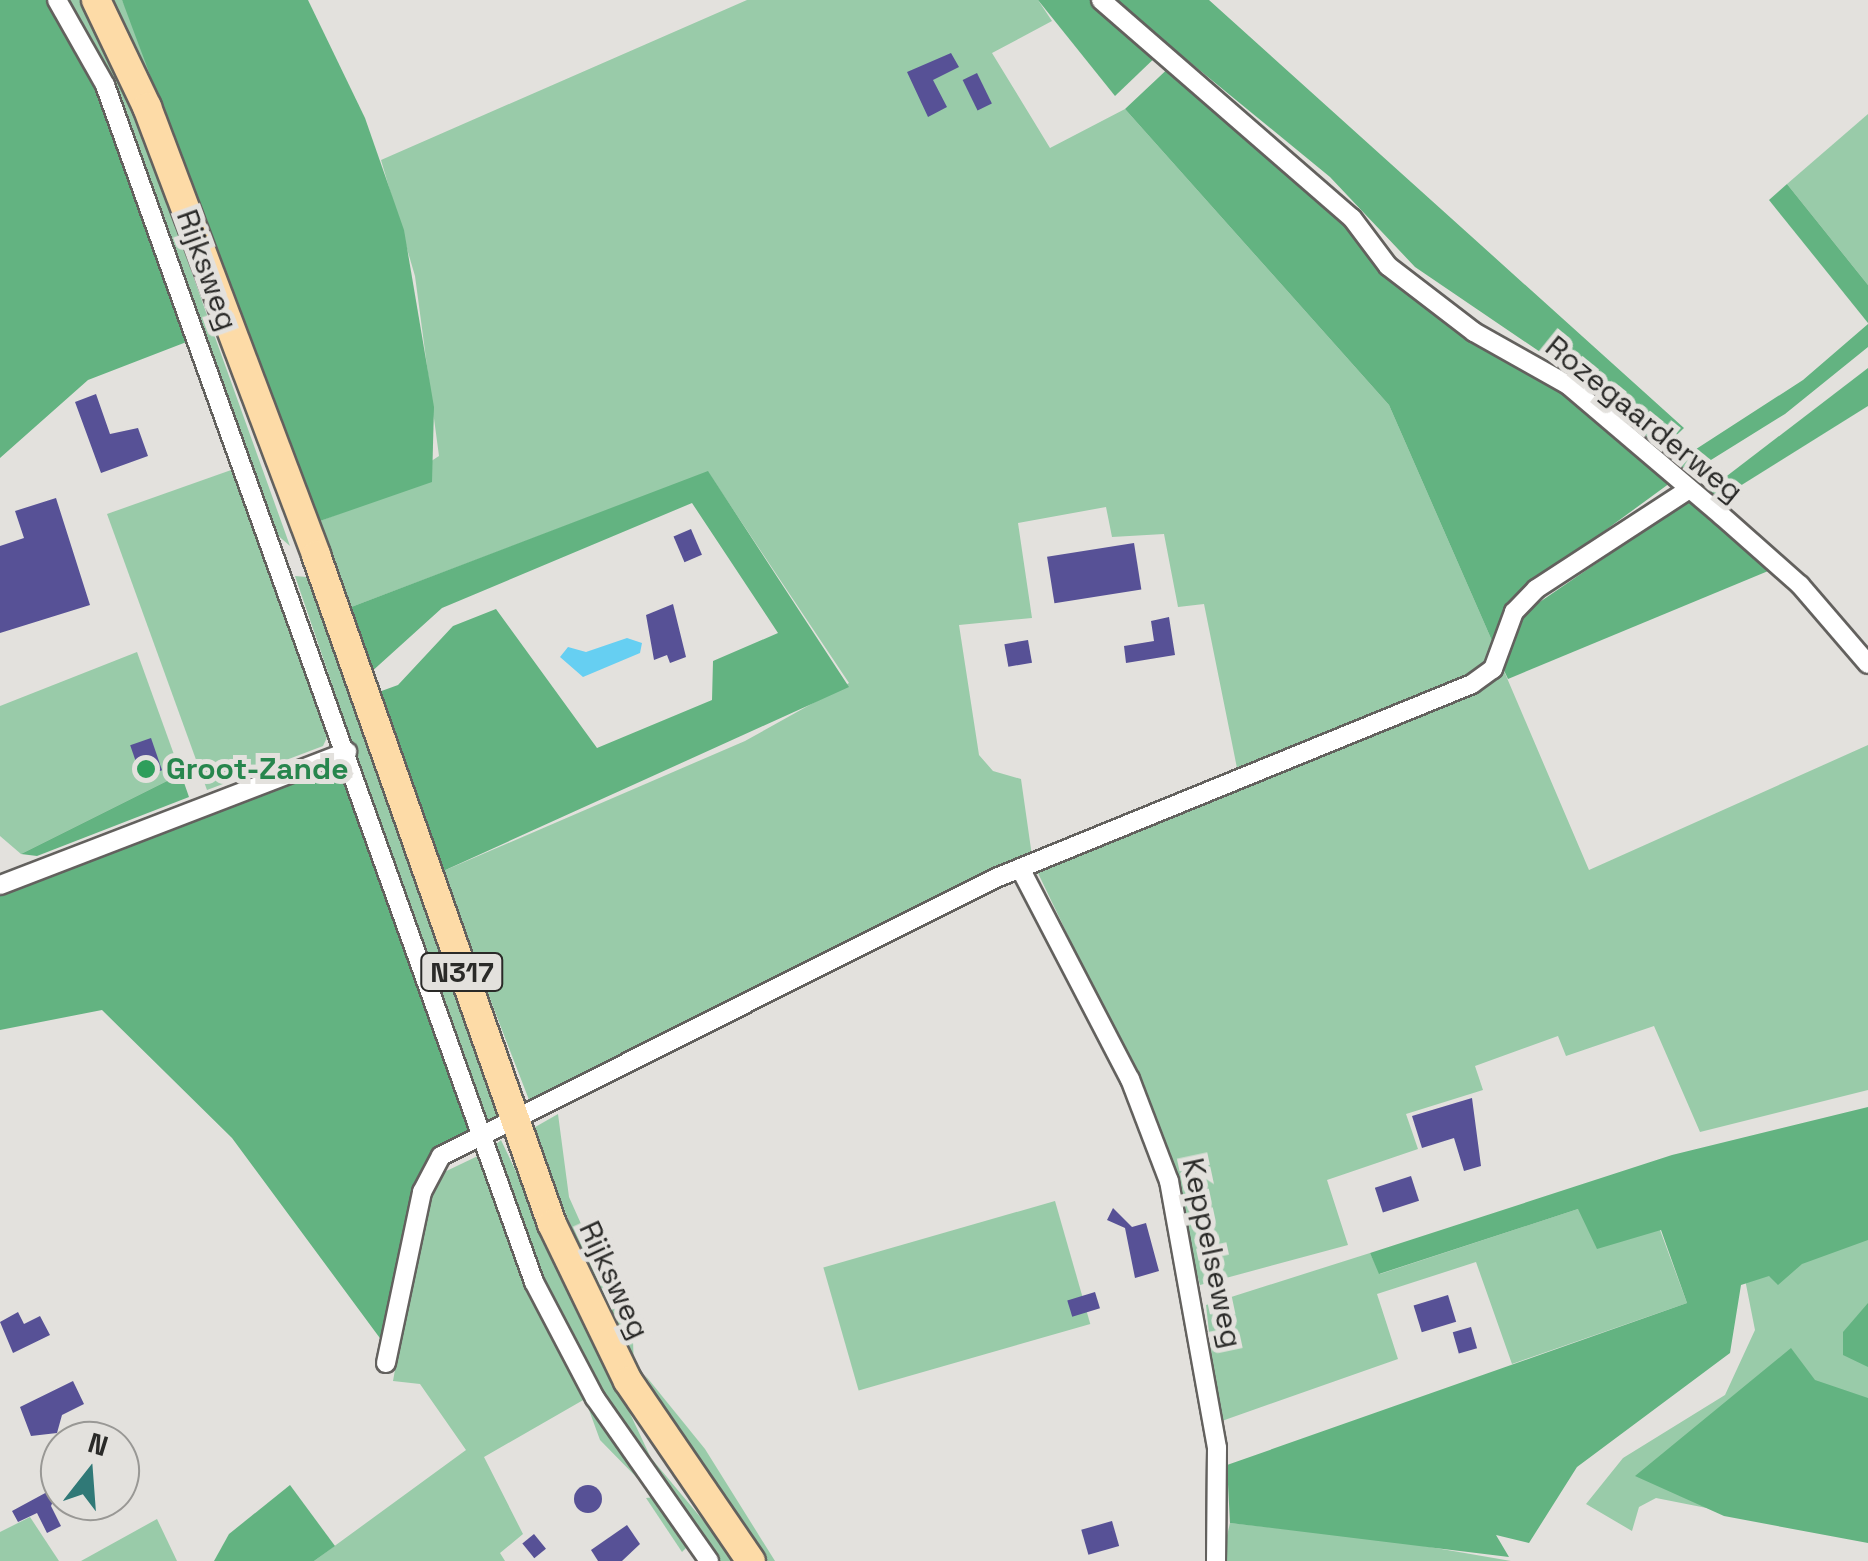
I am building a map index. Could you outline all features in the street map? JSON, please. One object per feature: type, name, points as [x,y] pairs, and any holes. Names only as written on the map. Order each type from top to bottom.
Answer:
[{"type":"main road","name":"Rijksweg","points":[[96,0],[153,122],[316,555],[516,1124],[586,1300],[675,1454],[751,1561]]},
{"type":"street","name":"Rijksweg","points":[[57,0],[105,85],[282,569],[534,1282],[595,1398],[709,1561]]},
{"type":"street","name":"Rozegaarderweg","points":[[1101,0],[1352,218],[1388,266],[1474,332],[1568,385],[1800,585],[1868,664]]},
{"type":"street","points":[[386,1363],[432,1165],[1021,870],[1472,684],[1494,669],[1514,612],[1536,589],[1688,490]]},
{"type":"street","points":[[282,569],[316,555]]},
{"type":"street","points":[[0,885],[347,752]]},
{"type":"street","name":"Keppelseweg","points":[[1021,870],[1130,1080],[1169,1181],[1217,1448],[1216,1561]]},
{"type":"green space","points":[[0,0],[47,0],[82,55],[189,341],[88,380],[0,458]]},
{"type":"green space","points":[[61,0],[83,0],[118,67],[290,546],[275,533],[207,344]]},
{"type":"green space","points":[[106,0],[122,0],[152,62],[286,441]]},
{"type":"green space","points":[[122,0],[308,0],[365,118],[404,230],[434,407],[432,482],[317,522]]},
{"type":"green space","points":[[747,0],[1038,0],[1052,21],[992,53],[1050,148],[1125,109],[1389,405],[1493,643],[1487,667],[1466,680],[1238,773],[1204,604],[1178,607],[1164,534],[1112,537],[1106,507],[1018,523],[1032,618],[959,625],[979,755],[993,771],[1021,779],[1032,856],[531,1105],[441,872],[745,741],[849,683],[708,472],[346,609],[317,522],[365,504],[439,456],[415,276],[381,160]]},
{"type":"green space","points":[[1038,0],[1097,0],[1162,51],[1115,96]]},
{"type":"green space","points":[[1114,0],[1209,0],[1684,428],[1659,452],[1574,375],[1415,267],[1330,177]]},
{"type":"green space","points":[[1175,62],[1414,283],[1552,374],[1670,483],[1525,589],[1493,643],[1389,405],[1125,109]]},
{"type":"green space","points":[[1868,114],[1868,285],[1787,184]]},
{"type":"green space","points":[[1787,184],[1868,285],[1868,323],[1769,200]]},
{"type":"green space","points":[[1868,324],[1868,347],[1785,414],[1690,473],[1673,464],[1803,380]]},
{"type":"green space","points":[[1868,368],[1868,406],[1716,501],[1706,492]]},
{"type":"green space","points":[[234,469],[330,731],[323,746],[207,790],[107,514]]},
{"type":"green space","points":[[708,471],[849,687],[441,872],[376,693],[398,685],[453,626],[496,609],[597,748],[712,700],[713,661],[778,633],[692,503],[442,608],[369,674],[346,609]]},
{"type":"green space","points":[[1689,500],[1773,569],[1508,679],[1501,664],[1522,614]]},
{"type":"green space","points":[[295,576],[307,577],[505,1117],[485,1132]]},
{"type":"green space","points":[[137,652],[181,774],[21,854],[0,836],[0,706]]},
{"type":"green space","points":[[1501,664],[1589,870],[1868,745],[1868,1090],[1700,1132],[1654,1026],[1566,1056],[1558,1036],[1475,1066],[1483,1090],[1406,1114],[1418,1149],[1327,1180],[1348,1245],[1200,1285],[1152,1110],[1036,869],[1476,689]]},
{"type":"green space","points":[[340,760],[472,1132],[430,1155],[385,1345],[232,1138],[102,1010],[0,1030],[0,892]]},
{"type":"green space","points":[[181,774],[189,797],[37,856],[21,854]]},
{"type":"green space","points":[[1868,1107],[1868,1240],[1802,1264],[1778,1285],[1769,1276],[1741,1285],[1730,1353],[1577,1467],[1529,1543],[1496,1535],[1509,1557],[1230,1523],[1227,1465],[1687,1303],[1661,1230],[1597,1249],[1578,1209],[1379,1274],[1370,1253],[1672,1155]]},
{"type":"green space","points":[[558,1114],[569,1197],[633,1340],[634,1372],[530,1130]]},
{"type":"green space","points":[[1868,1132],[1868,1540],[1656,1498],[1639,1507],[1632,1531],[1586,1504],[1623,1458],[1725,1395],[1755,1330],[1726,1183]]},
{"type":"green space","points":[[501,1140],[651,1458],[737,1561],[717,1561],[598,1392],[531,1257],[494,1146]]},
{"type":"green space","points":[[482,1154],[645,1486],[600,1440],[585,1399],[484,1457],[523,1534],[500,1553],[505,1561],[314,1561],[466,1450],[420,1384],[393,1381],[425,1201],[438,1175]]},
{"type":"green space","points":[[1055,1201],[1090,1324],[859,1390],[823,1267]]},
{"type":"green space","points":[[1578,1209],[1660,1230],[1687,1303],[1512,1364],[1476,1262],[1377,1294],[1398,1359],[1219,1422],[1206,1305],[1370,1253],[1380,1274]]},
{"type":"green space","points":[[1868,1303],[1868,1367],[1843,1355],[1843,1332]]},
{"type":"green space","points":[[1791,1348],[1815,1380],[1868,1398],[1868,1543],[1724,1516],[1635,1476]]},
{"type":"green space","points":[[645,1375],[705,1449],[775,1561],[764,1561],[721,1505]]},
{"type":"green space","points":[[290,1485],[335,1546],[314,1561],[214,1561],[229,1534]]},
{"type":"green space","points":[[655,1497],[689,1545],[682,1552],[646,1498]]},
{"type":"green space","points":[[30,1517],[59,1561],[0,1561],[0,1532]]},
{"type":"green space","points":[[157,1519],[177,1561],[81,1561]]},
{"type":"green space","points":[[1230,1523],[1395,1541],[1511,1561],[1221,1561]]},
{"type":"water","points":[[627,638],[642,643],[640,653],[583,677],[560,657],[568,647],[586,652]]},
{"type":"building","points":[[951,53],[959,67],[933,80],[947,107],[928,117],[907,72]]},
{"type":"building","points":[[977,73],[992,104],[978,111],[963,80]]},
{"type":"building","points":[[96,394],[110,434],[138,428],[148,456],[101,473],[75,402]]},
{"type":"building","points":[[56,498],[90,605],[0,633],[0,546],[24,538],[15,511]]},
{"type":"building","points":[[691,529],[702,555],[684,562],[674,536]]},
{"type":"building","points":[[1134,543],[1141,589],[1054,603],[1047,557]]},
{"type":"building","points":[[673,604],[686,657],[670,663],[667,655],[654,660],[646,615]]},
{"type":"building","points":[[1169,617],[1175,655],[1126,663],[1124,646],[1154,641],[1151,621]]},
{"type":"building","points":[[1028,640],[1032,663],[1008,667],[1004,644]]},
{"type":"building","points":[[151,738],[162,770],[141,777],[130,745]]},
{"type":"building","points":[[1472,1098],[1481,1166],[1464,1171],[1454,1138],[1422,1148],[1412,1116]]},
{"type":"building","points":[[1411,1176],[1419,1201],[1383,1212],[1375,1188]]},
{"type":"building","points":[[1113,1208],[1132,1227],[1146,1223],[1159,1271],[1135,1278],[1125,1228],[1107,1220]]},
{"type":"building","points":[[1095,1292],[1100,1308],[1072,1317],[1067,1300]]},
{"type":"building","points":[[1448,1295],[1456,1322],[1422,1332],[1414,1306]]},
{"type":"building","points":[[18,1312],[24,1324],[40,1316],[50,1335],[13,1353],[0,1322]]},
{"type":"building","points":[[1471,1327],[1477,1348],[1459,1353],[1453,1332]]},
{"type":"building","points":[[73,1381],[84,1404],[62,1415],[60,1421],[40,1421],[40,1435],[31,1436],[20,1407]]},
{"type":"building","points":[[588,1485],[598,1489],[602,1499],[598,1509],[588,1513],[578,1509],[574,1499],[578,1489]]},
{"type":"building","points":[[40,1496],[40,1519],[37,1513],[18,1522],[12,1511]]},
{"type":"building","points":[[41,1521],[58,1521],[61,1526],[47,1533]]},
{"type":"building","points":[[1112,1521],[1119,1546],[1088,1555],[1081,1530]]},
{"type":"building","points":[[627,1525],[640,1544],[622,1561],[598,1561],[591,1550]]},
{"type":"building","points":[[534,1534],[546,1549],[534,1558],[522,1543]]},
{"type":"place","name":"Groot-Zande","points":[[146,769]]}]
